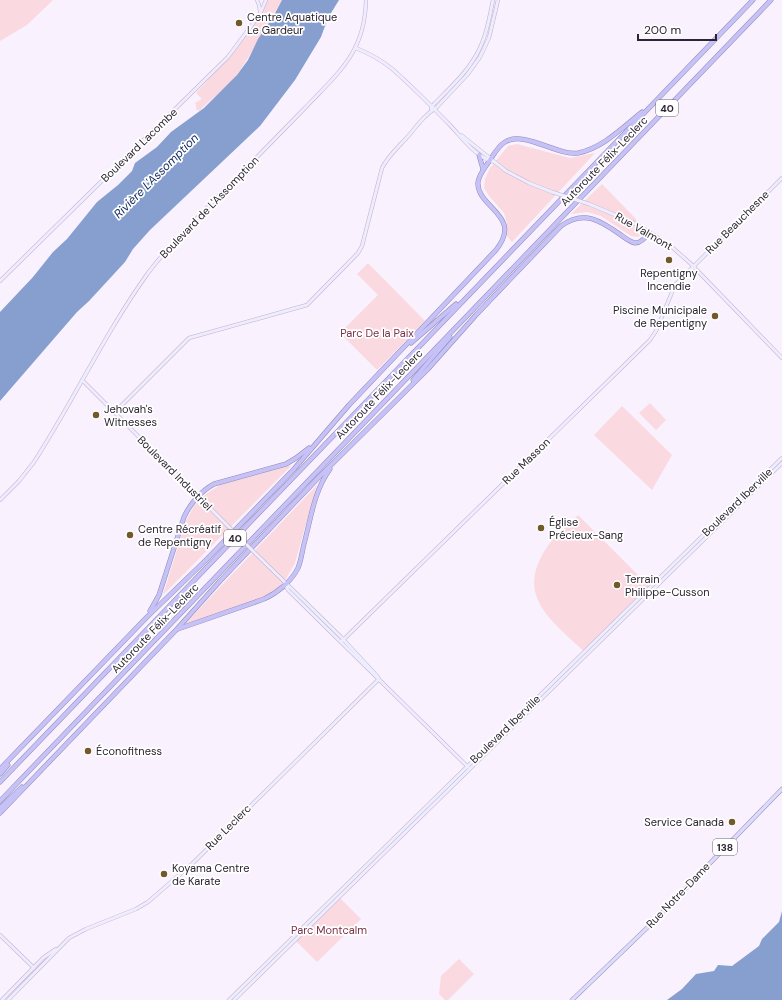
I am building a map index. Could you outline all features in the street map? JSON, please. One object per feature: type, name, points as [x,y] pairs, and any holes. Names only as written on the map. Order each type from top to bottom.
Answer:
[{"type":"highway","name":"Autoroute Félix-Leclerc","points":[[0,782],[753,0]]},
{"type":"highway","name":"Autoroute Félix-Leclerc","points":[[0,801],[771,0]]},
{"type":"highway","points":[[0,769],[147,617],[210,556],[297,465],[353,401],[493,254],[502,242],[504,232],[502,220],[497,212],[482,196],[479,189],[478,180],[483,169],[504,143],[516,139],[566,152],[576,153],[586,151],[608,139],[655,101]]},
{"type":"highway","points":[[479,155],[483,169]]},
{"type":"highway","points":[[0,813],[178,629],[223,578],[337,459],[428,369],[503,286],[565,223],[580,218],[595,219],[605,223],[635,243],[642,241],[649,232]]},
{"type":"highway","points":[[400,352],[469,294]]},
{"type":"highway","points":[[400,396],[467,316]]},
{"type":"highway","points":[[147,617],[159,595],[185,514],[198,497],[209,487],[219,482],[290,462],[316,442]]},
{"type":"highway","points":[[178,629],[264,599],[285,584],[294,574],[299,564],[319,488],[337,459]]},
{"type":"highway","points":[[0,774],[33,735]]},
{"type":"highway","points":[[0,808],[42,770]]},
{"type":"main road","name":"Rue Notre-Dame","points":[[572,1000],[650,925],[782,789]]},
{"type":"street","points":[[257,0],[260,13]]},
{"type":"street","points":[[260,0],[266,1]]},
{"type":"street","name":"Boulevard de L'Assomption","points":[[0,500],[29,469],[50,436],[111,329],[154,266],[179,236],[333,79],[356,48],[364,25],[366,0]]},
{"type":"street","points":[[432,109],[434,104],[464,72],[478,53],[485,34],[493,0]]},
{"type":"street","points":[[115,412],[189,338],[307,305],[358,253],[365,237],[382,168],[386,160],[432,109],[465,78],[480,58],[489,38],[498,0]]},
{"type":"street","name":"Boulevard Lacombe","points":[[0,281],[217,68],[235,48],[260,13],[266,1]]},
{"type":"street","name":"Rue Valmont","points":[[356,48],[388,65],[432,109],[490,160]]},
{"type":"street","name":"Rue Valmont","points":[[457,132],[467,145],[479,155],[494,162],[523,180],[621,217],[649,232],[670,246],[693,266],[782,358]]},
{"type":"street","name":"Rue Beauchesne","points":[[693,266],[782,178]]},
{"type":"street","name":"Rue Masson","points":[[342,641],[650,340],[656,331],[673,288],[693,266]]},
{"type":"street","name":"Boulevard Industriel","points":[[82,380],[256,554],[285,584],[288,590],[373,670],[379,679],[468,767]]},
{"type":"street","name":"Boulevard Iberville","points":[[234,1000],[782,458]]},
{"type":"street","name":"Boulevard Iberville","points":[[229,1000],[782,463]]},
{"type":"street","name":"Rue Leclerc","points":[[8,1000],[58,948],[73,935],[136,909],[148,902],[192,864],[379,679]]},
{"type":"street","points":[[0,935],[36,971]]},
{"type":"street","name":"Rue Leclerc","points":[[2,1000],[33,968],[53,950],[58,948]]},
{"type":"green space","points":[[0,0],[53,0],[27,25],[0,41]]},
{"type":"green space","points":[[266,0],[282,0],[239,72],[199,111],[196,109],[195,103],[202,99],[196,93],[240,42],[254,22]]},
{"type":"green space","points":[[517,144],[570,158],[595,153],[512,242],[507,236],[507,223],[504,213],[484,188],[485,179],[490,168],[508,146]]},
{"type":"green space","points":[[602,184],[635,218],[645,234],[637,237],[631,236],[601,216],[587,212],[571,214]]},
{"type":"green space","name":"Parc De la Paix","points":[[368,263],[425,321],[377,370],[340,333],[378,295],[357,274]]},
{"type":"green space","points":[[650,403],[666,420],[656,430],[639,413]]},
{"type":"green space","points":[[622,406],[672,455],[652,490],[594,435]]},
{"type":"green space","points":[[292,465],[163,595],[186,521],[194,506],[206,494],[220,485]]},
{"type":"green space","points":[[317,485],[295,563],[286,579],[279,587],[264,597],[184,625]]},
{"type":"green space","points":[[578,515],[650,587],[584,651],[548,616],[540,603],[535,590],[535,576],[539,561],[553,539]]},
{"type":"green space","name":"Parc Montcalm","points":[[340,898],[361,919],[317,962],[296,941]]},
{"type":"green space","points":[[459,959],[474,974],[448,1000],[445,1000],[439,994],[441,976]]},
{"type":"water","name":"Rivière L'Assomption","points":[[282,0],[339,0],[328,18],[321,37],[295,80],[260,126],[150,230],[133,249],[125,262],[77,312],[0,401],[0,312],[33,277],[53,252],[67,239],[97,202],[132,171],[135,163],[157,147],[171,132],[204,108],[237,75],[248,60],[258,39],[273,17]]},
{"type":"water","points":[[782,911],[782,1000],[667,1000],[682,989],[696,974],[714,971],[718,965],[732,966],[759,946],[762,939],[779,922]]},
{"type":"place","name":"Centre Aquatique Le Gardeur","points":[[239,23]]},
{"type":"place","name":"Repentigny Incendie","points":[[669,260]]},
{"type":"place","name":"Piscine Municipale de Repentigny","points":[[715,316]]},
{"type":"place","name":"Jehovah's Witnesses","points":[[96,415]]},
{"type":"place","name":"Église Précieux-Sang","points":[[541,528]]},
{"type":"place","name":"Centre Récréatif de Repentigny","points":[[130,535]]},
{"type":"place","name":"Terrain Philippe-Cusson","points":[[617,585]]},
{"type":"place","name":"Éconofitness","points":[[88,751]]},
{"type":"place","name":"Service Canada","points":[[732,822]]},
{"type":"place","name":"Koyama Centre de Karate","points":[[164,874]]}]
